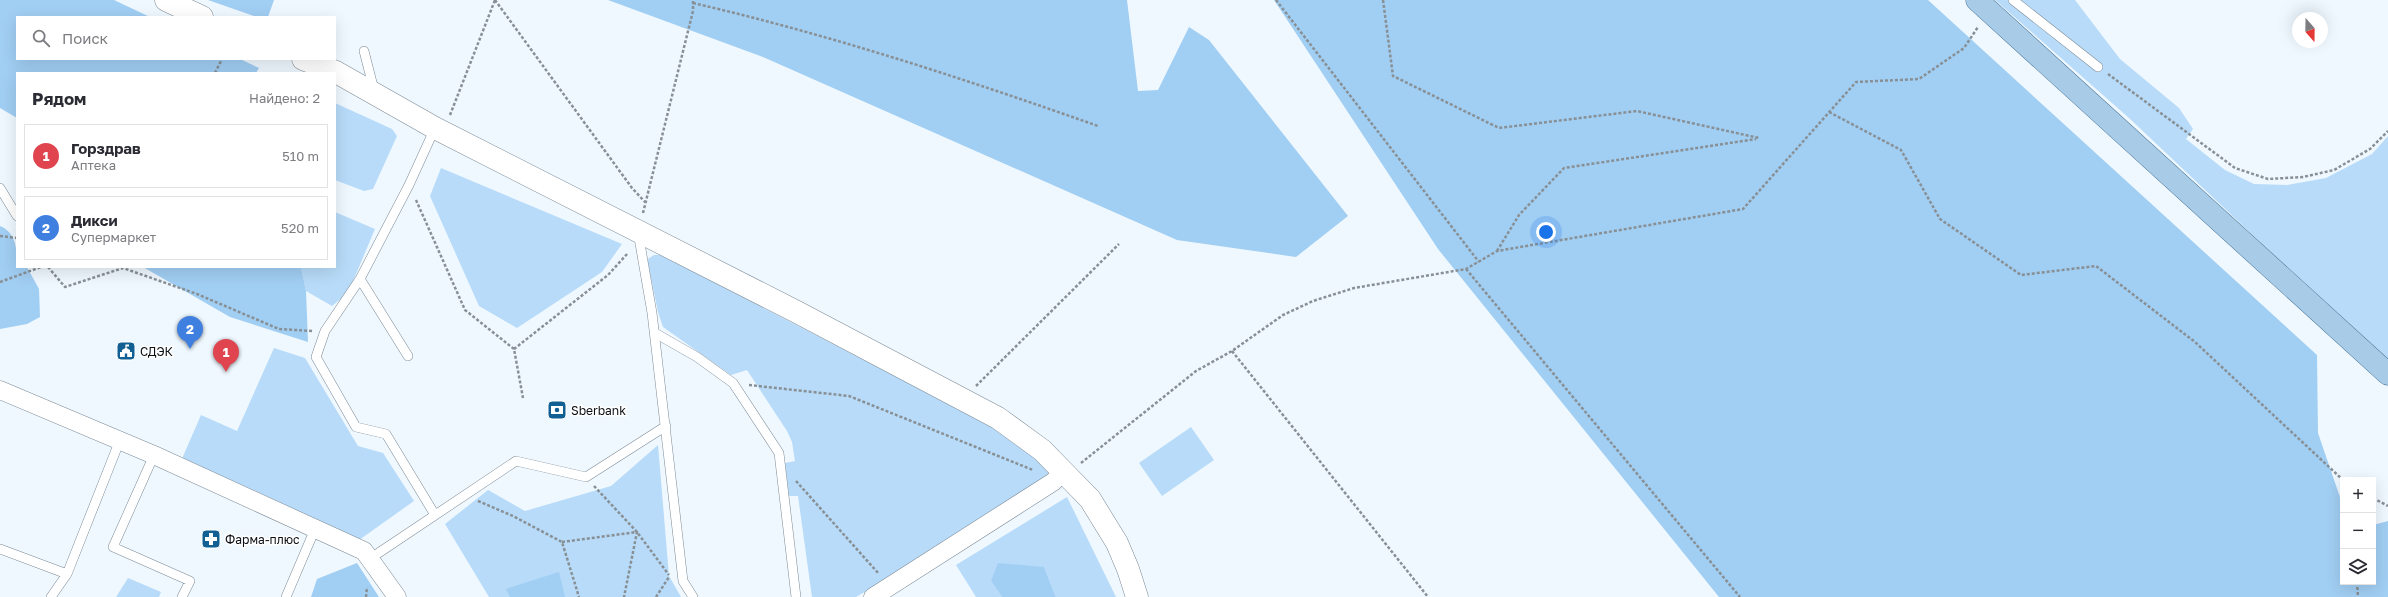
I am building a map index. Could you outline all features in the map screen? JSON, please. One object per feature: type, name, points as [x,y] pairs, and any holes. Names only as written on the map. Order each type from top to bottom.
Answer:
[{"type":"main road","points":[[1981,9],[2388,374]]},
{"type":"street","points":[[166,0],[200,16]]},
{"type":"street","points":[[306,60],[336,72],[435,128],[963,399],[1020,433],[1063,477],[1090,499],[1114,538],[1128,569],[1137,597]]},
{"type":"street","points":[[0,390],[154,455],[364,551],[371,558],[397,597]]},
{"type":"street","points":[[873,597],[892,592],[1063,477]]},
{"type":"lane","points":[[2013,0],[2098,67]]},
{"type":"lane","points":[[364,51],[375,93]]},
{"type":"lane","points":[[435,128],[409,185],[360,279],[324,331],[316,357],[356,426],[386,434],[435,515]]},
{"type":"lane","points":[[0,188],[16,214]]},
{"type":"lane","points":[[638,231],[654,333],[666,426],[683,581],[693,597]]},
{"type":"lane","points":[[360,279],[408,356]]},
{"type":"lane","points":[[654,333],[697,357],[733,383],[779,453],[796,597]]},
{"type":"lane","points":[[371,558],[516,461],[586,477],[666,426]]},
{"type":"lane","points":[[51,597],[67,574],[120,440]]},
{"type":"lane","points":[[154,455],[113,548],[190,581],[182,597]]},
{"type":"lane","points":[[286,597],[315,529]]},
{"type":"lane","points":[[0,549],[67,574]]},
{"type":"path","points":[[435,128],[451,114],[495,0]]},
{"type":"path","points":[[495,0],[632,188],[646,202]]},
{"type":"path","points":[[1276,0],[1479,262]]},
{"type":"path","points":[[1383,0],[1393,76],[1499,128],[1637,111],[1759,138],[1564,168],[1519,215],[1497,251]]},
{"type":"path","points":[[514,349],[608,275],[629,252],[638,231],[646,202],[693,11],[693,2],[765,20],[959,77],[1098,126]]},
{"type":"path","points":[[733,383],[849,396],[1046,476],[1063,477],[1080,472],[1079,464],[1196,371],[1232,351],[1283,315],[1312,301],[1354,288],[1466,269],[1497,251],[1743,209],[1856,82],[1919,79],[1964,48],[1981,9]]},
{"type":"path","points":[[216,72],[222,60]]},
{"type":"path","points":[[2098,67],[2235,168],[2268,179],[2303,177],[2334,170],[2370,149],[2388,131]]},
{"type":"path","points":[[1829,112],[1901,150],[1940,219],[2020,275],[2096,266],[2195,342],[2340,477]]},
{"type":"path","points":[[409,185],[465,310],[514,349],[523,398]]},
{"type":"path","points":[[0,236],[16,238]]},
{"type":"path","points":[[963,399],[1119,244]]},
{"type":"path","points":[[0,282],[38,268]]},
{"type":"path","points":[[49,268],[65,287],[120,268]]},
{"type":"path","points":[[126,268],[197,294],[279,329],[324,331]]},
{"type":"path","points":[[1466,269],[1740,597]]},
{"type":"path","points":[[1232,351],[1428,597]]},
{"type":"path","points":[[586,477],[637,532],[669,576],[683,575]]},
{"type":"path","points":[[795,480],[839,527],[892,592]]},
{"type":"path","points":[[464,495],[513,516],[562,542],[637,532]]},
{"type":"path","points":[[2376,500],[2388,506]]},
{"type":"path","points":[[624,597],[637,532]]},
{"type":"path","points":[[562,542],[579,597]]},
{"type":"path","points":[[2357,585],[2358,597]]},
{"type":"shaded area","points":[[0,0],[114,0],[148,16],[16,16],[16,60],[242,60],[259,68],[257,72],[16,72],[16,117],[0,108]]},
{"type":"shaded area","points":[[208,0],[274,0],[268,16],[254,16]]},
{"type":"shaded area","points":[[608,0],[1127,0],[1138,91],[1158,90],[1189,27],[1209,40],[1348,216],[1296,257],[1177,240],[763,57]]},
{"type":"shaded area","points":[[1274,0],[1928,0],[2317,355],[2318,433],[2340,497],[2340,585],[2376,585],[2376,524],[2388,521],[2388,597],[1719,597],[1438,249]]},
{"type":"shaded area","points":[[1995,0],[2075,0],[2120,59],[2179,108],[2193,129],[2186,139],[2225,170],[2254,184],[2287,185],[2326,178],[2372,154],[2388,136],[2388,363],[2129,118]]},
{"type":"shaded area","points":[[336,103],[392,129],[397,136],[373,189],[364,191],[336,180]]},
{"type":"shaded area","points":[[441,168],[622,244],[602,272],[517,328],[479,306],[430,196]]},
{"type":"shaded area","points":[[336,212],[375,229],[348,293],[332,306],[306,291],[301,268],[336,268]]},
{"type":"shaded area","points":[[0,226],[10,233],[15,243],[16,268],[28,268],[39,289],[40,317],[27,324],[0,329]]},
{"type":"shaded area","points":[[654,255],[661,255],[993,427],[1017,442],[1048,471],[1048,475],[1029,495],[856,597],[812,597],[798,496],[789,496],[785,463],[795,461],[792,442],[787,431],[747,370],[731,375],[663,327],[658,312],[648,263],[648,259]]},
{"type":"shaded area","points":[[145,268],[301,268],[306,291],[308,342],[230,317]]},
{"type":"shaded area","points":[[274,348],[305,358],[358,446],[383,453],[414,501],[359,540],[181,461],[201,415],[237,431]]},
{"type":"shaded area","points":[[1191,427],[1214,460],[1162,496],[1139,463]]},
{"type":"shaded area","points":[[658,445],[669,576],[681,597],[489,597],[445,524],[488,490],[525,511],[611,486]]},
{"type":"shaded area","points":[[1067,497],[1116,597],[1056,597],[1044,567],[991,581],[1002,597],[976,597],[956,565]]},
{"type":"shaded area","points":[[357,563],[379,597],[311,597],[317,579]]},
{"type":"shaded area","points":[[998,563],[1044,567],[1056,597],[1002,597],[991,581]]},
{"type":"shaded area","points":[[559,572],[565,597],[510,597],[506,589]]},
{"type":"shaded area","points":[[128,578],[161,592],[159,597],[116,597]]},
{"type":"place","name":"Дикси","points":[[190,349]]},
{"type":"place","name":"СДЭК","points":[[126,351]]},
{"type":"place","name":"Горздрав","points":[[226,372]]},
{"type":"place","name":"Sberbank","points":[[557,410]]},
{"type":"place","name":"Фарма-плюс","points":[[211,539]]}]
